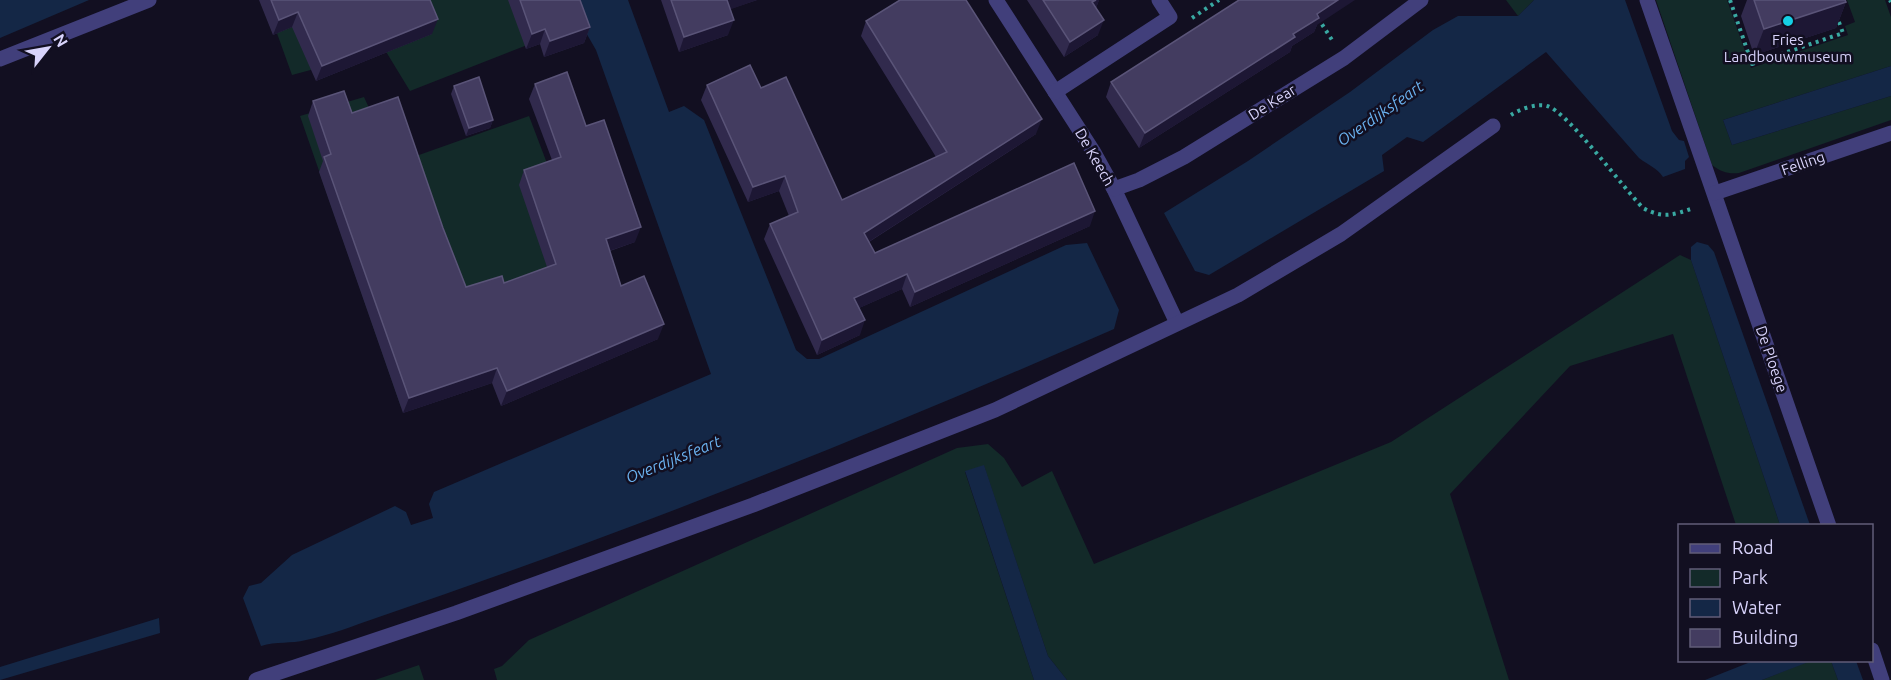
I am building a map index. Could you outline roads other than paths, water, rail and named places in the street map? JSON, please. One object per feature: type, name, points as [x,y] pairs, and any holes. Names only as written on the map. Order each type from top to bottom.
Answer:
[{"type":"street","points":[[0,59],[149,0]]},
{"type":"street","name":"De Keech","points":[[996,0],[1114,189],[1177,323]]},
{"type":"street","points":[[1055,92],[1170,17],[1159,0]]},
{"type":"street","name":"De Kear","points":[[1114,189],[1139,180],[1184,157],[1344,58],[1420,0]]},
{"type":"street","name":"De Ploege","points":[[1647,0],[1829,524]]},
{"type":"street","points":[[256,680],[456,613],[753,505],[995,410],[1238,295],[1341,234],[1493,126]]},
{"type":"street","name":"Felling","points":[[1715,193],[1891,133]]},
{"type":"street","points":[[1873,653],[1882,680]]},
{"type":"water","points":[[0,0],[89,0],[0,38]]},
{"type":"water","name":"Overdijksfeart","points":[[572,0],[628,0],[669,112],[684,106],[704,120],[796,350],[807,359],[819,359],[1066,245],[1087,243],[1119,310],[1114,329],[840,445],[563,552],[333,633],[300,641],[261,646],[243,598],[249,586],[261,583],[292,555],[395,506],[406,512],[411,525],[433,518],[429,504],[434,492],[711,374],[596,50],[581,24]]},
{"type":"water","name":"Overdijksfeart","points":[[1534,0],[1625,0],[1672,131],[1679,140],[1684,141],[1689,157],[1685,161],[1685,169],[1663,177],[1655,168],[1639,158],[1546,52],[1423,142],[1407,137],[1382,155],[1384,171],[1209,275],[1195,271],[1164,213],[1248,161],[1350,92],[1433,30],[1458,16],[1518,16]]},
{"type":"water","points":[[1891,66],[1891,96],[1732,145],[1723,120]]},
{"type":"water","points":[[1697,242],[1708,245],[1714,252],[1810,524],[1780,524],[1691,260],[1691,247]]},
{"type":"water","points":[[984,465],[1048,656],[1067,680],[1034,680],[965,471]]},
{"type":"water","points":[[159,618],[160,633],[0,680],[0,667]]},
{"type":"water","points":[[1750,662],[1808,662],[1762,680],[1705,680]]},
{"type":"water","points":[[1831,662],[1856,662],[1863,680],[1838,680]]},
{"type":"place","name":"Fries Landbouwmuseum","points":[[1788,21]]}]
